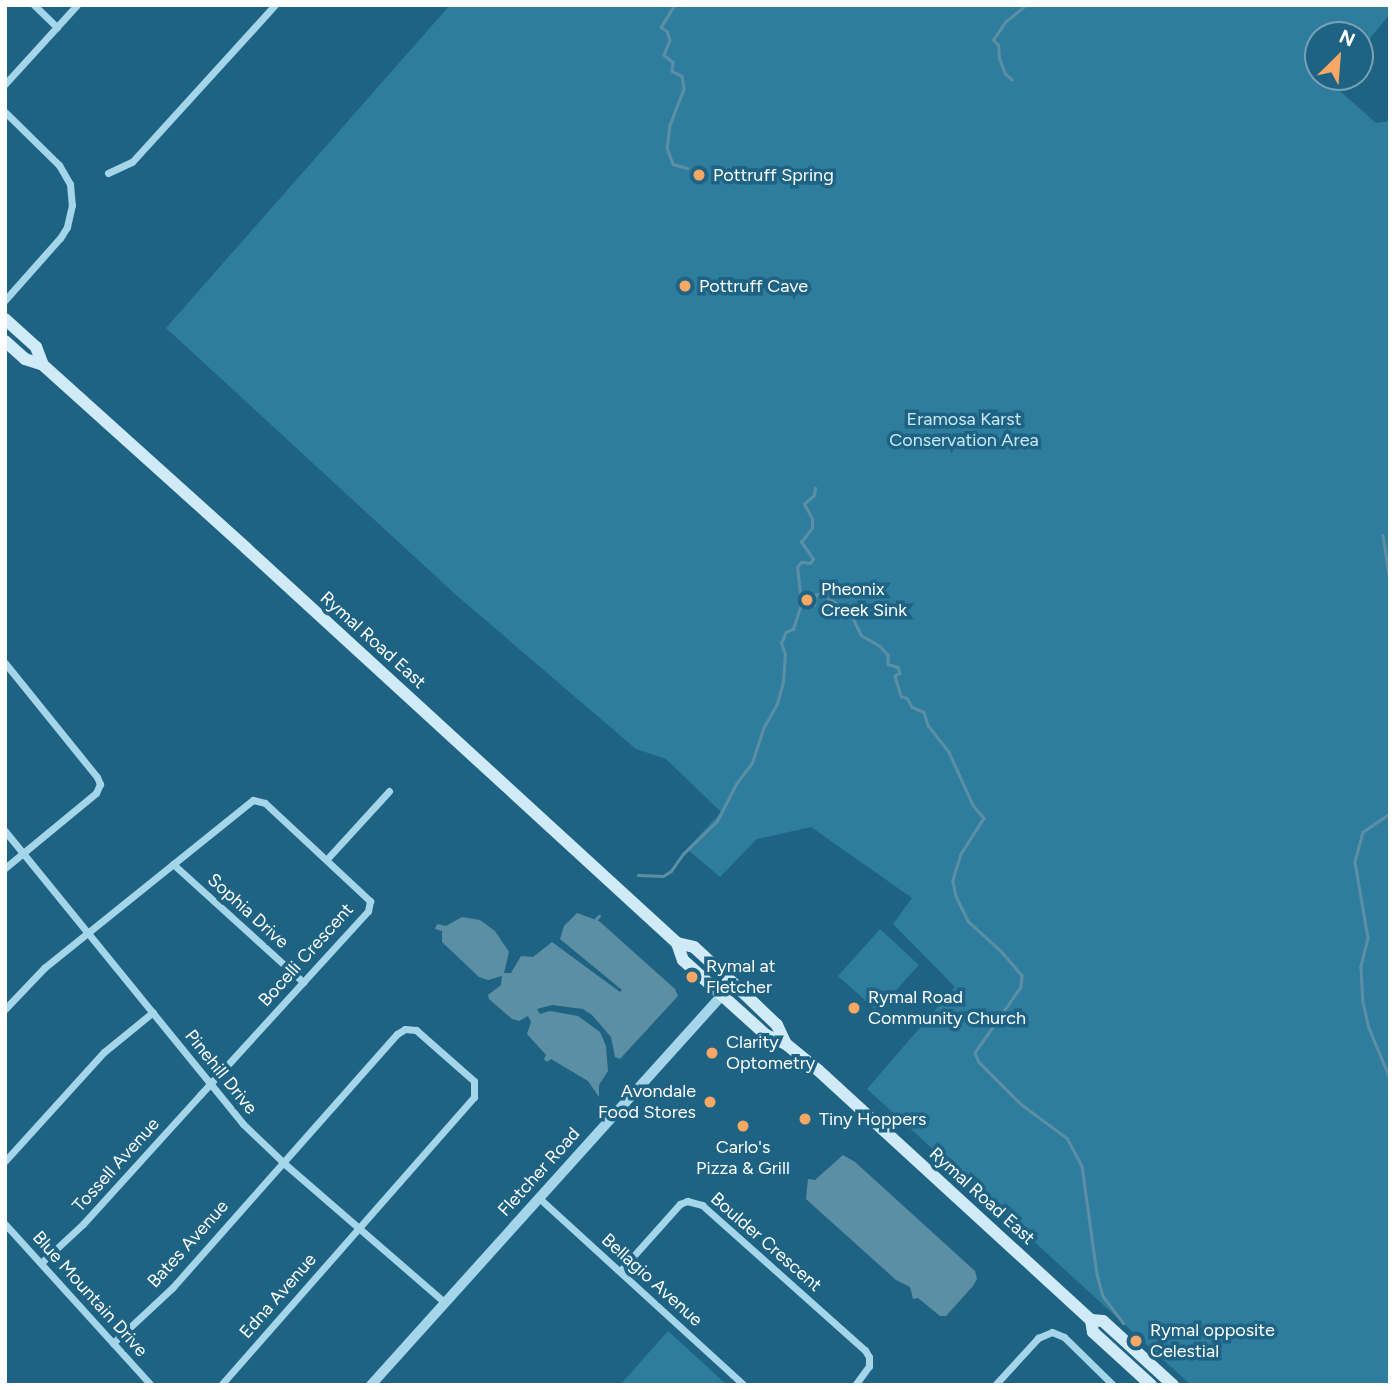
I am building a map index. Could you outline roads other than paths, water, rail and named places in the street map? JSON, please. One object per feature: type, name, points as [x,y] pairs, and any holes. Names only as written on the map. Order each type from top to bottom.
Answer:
[{"type":"main road","name":"Rymal Road East","points":[[5,319],[36,347],[43,365]]},
{"type":"main road","name":"Rymal Road East","points":[[5,341],[25,359],[43,365],[677,943],[683,960],[722,996],[766,1035],[786,1044],[818,1070],[1091,1320],[1103,1321],[1173,1385]]},
{"type":"main road","name":"Rymal Road East","points":[[677,943],[694,947],[733,983],[777,1025],[786,1044]]},
{"type":"main road","name":"Rymal Road East","points":[[1091,1320],[1093,1332],[1151,1385]]},
{"type":"street","points":[[34,5],[57,27]]},
{"type":"street","points":[[5,84],[77,5]]},
{"type":"street","points":[[108,173],[132,162],[275,5]]},
{"type":"street","points":[[5,112],[59,165],[70,184],[72,205],[67,227],[60,238],[5,300]]},
{"type":"street","points":[[5,663],[100,783],[96,793],[5,868]]},
{"type":"street","points":[[327,859],[389,791]]},
{"type":"street","name":"Bocelli Crescent","points":[[5,1009],[36,975],[173,864],[256,800],[265,803],[367,895],[371,904],[211,1083]]},
{"type":"street","name":"Pinehill Drive","points":[[5,831],[243,1124],[282,1162],[444,1302]]},
{"type":"street","name":"Sophia Drive","points":[[173,864],[303,982]]},
{"type":"street","name":"Fletcher Road","points":[[371,1385],[733,983]]},
{"type":"street","points":[[5,1161],[104,1052],[153,1012]]},
{"type":"street","name":"Bates Avenue","points":[[113,1343],[173,1287],[397,1034],[408,1028],[420,1034],[474,1081],[474,1097],[358,1227]]},
{"type":"street","name":"Tossell Avenue","points":[[41,1263],[83,1224],[211,1083]]},
{"type":"street","name":"Bellagio Avenue","points":[[539,1198],[744,1385]]},
{"type":"street","name":"Boulder Crescent","points":[[620,1271],[680,1204],[687,1200],[702,1205],[865,1350],[869,1357],[869,1366],[855,1385]]},
{"type":"street","name":"Blue Mountain Drive","points":[[5,1223],[151,1385]]},
{"type":"street","name":"Edna Avenue","points":[[221,1385],[358,1227]]},
{"type":"street","points":[[995,1385],[1038,1338],[1052,1332],[1064,1337],[1113,1385]]},
{"type":"waterway","points":[[675,5],[661,27],[667,31],[670,40],[664,55],[673,62],[672,71],[682,76],[684,89],[670,125],[667,148],[673,164],[687,168]]},
{"type":"waterway","points":[[1012,80],[1005,74],[998,45],[993,40],[1005,22],[1026,5]]},
{"type":"waterway","points":[[638,875],[663,876],[671,871],[683,854],[717,821],[736,784],[752,763],[764,727],[777,704],[783,682],[785,654],[781,643],[786,632],[793,629],[801,604],[797,567],[801,562],[810,563],[813,559],[801,542],[812,528],[812,519],[804,504],[814,495],[815,488]]},
{"type":"waterway","points":[[1383,535],[1390,581]]},
{"type":"waterway","points":[[801,604],[814,605],[815,595],[820,593],[850,612],[861,635],[880,646],[888,655],[888,664],[898,667],[900,673],[895,676],[901,696],[907,698],[912,707],[924,712],[928,725],[949,752],[973,805],[984,818],[961,854],[953,881],[956,896],[968,921],[1001,951],[1022,975],[1021,987],[975,1053],[979,1062],[1021,1104],[1067,1138],[1082,1166],[1097,1274],[1103,1296],[1123,1323]]},
{"type":"waterway","points":[[1390,814],[1363,832],[1355,862],[1368,938],[1361,967],[1363,1002],[1369,1028],[1390,1078]]},
{"type":"waterway","points":[[596,919],[599,916]]},
{"type":"place","name":"Pottruff Spring","points":[[699,175]]},
{"type":"place","name":"Pottruff Cave","points":[[685,286]]},
{"type":"place","name":"Pheonix Creek Sink","points":[[807,600]]},
{"type":"place","name":"Rymal at Fletcher","points":[[692,977]]},
{"type":"place","name":"Rymal Road Community Church","points":[[854,1008]]},
{"type":"place","name":"Clarity Optometry","points":[[712,1053]]},
{"type":"place","name":"Avondale Food Stores","points":[[710,1102]]},
{"type":"place","name":"Tiny Hoppers","points":[[805,1119]]},
{"type":"place","name":"Carlo's Pizza & Grill","points":[[743,1126]]},
{"type":"place","name":"Rymal opposite Celestial","points":[[1136,1341]]},
{"type":"park label","name":"Eramosa Karst Conservation Area","points":[[964,430]]}]
